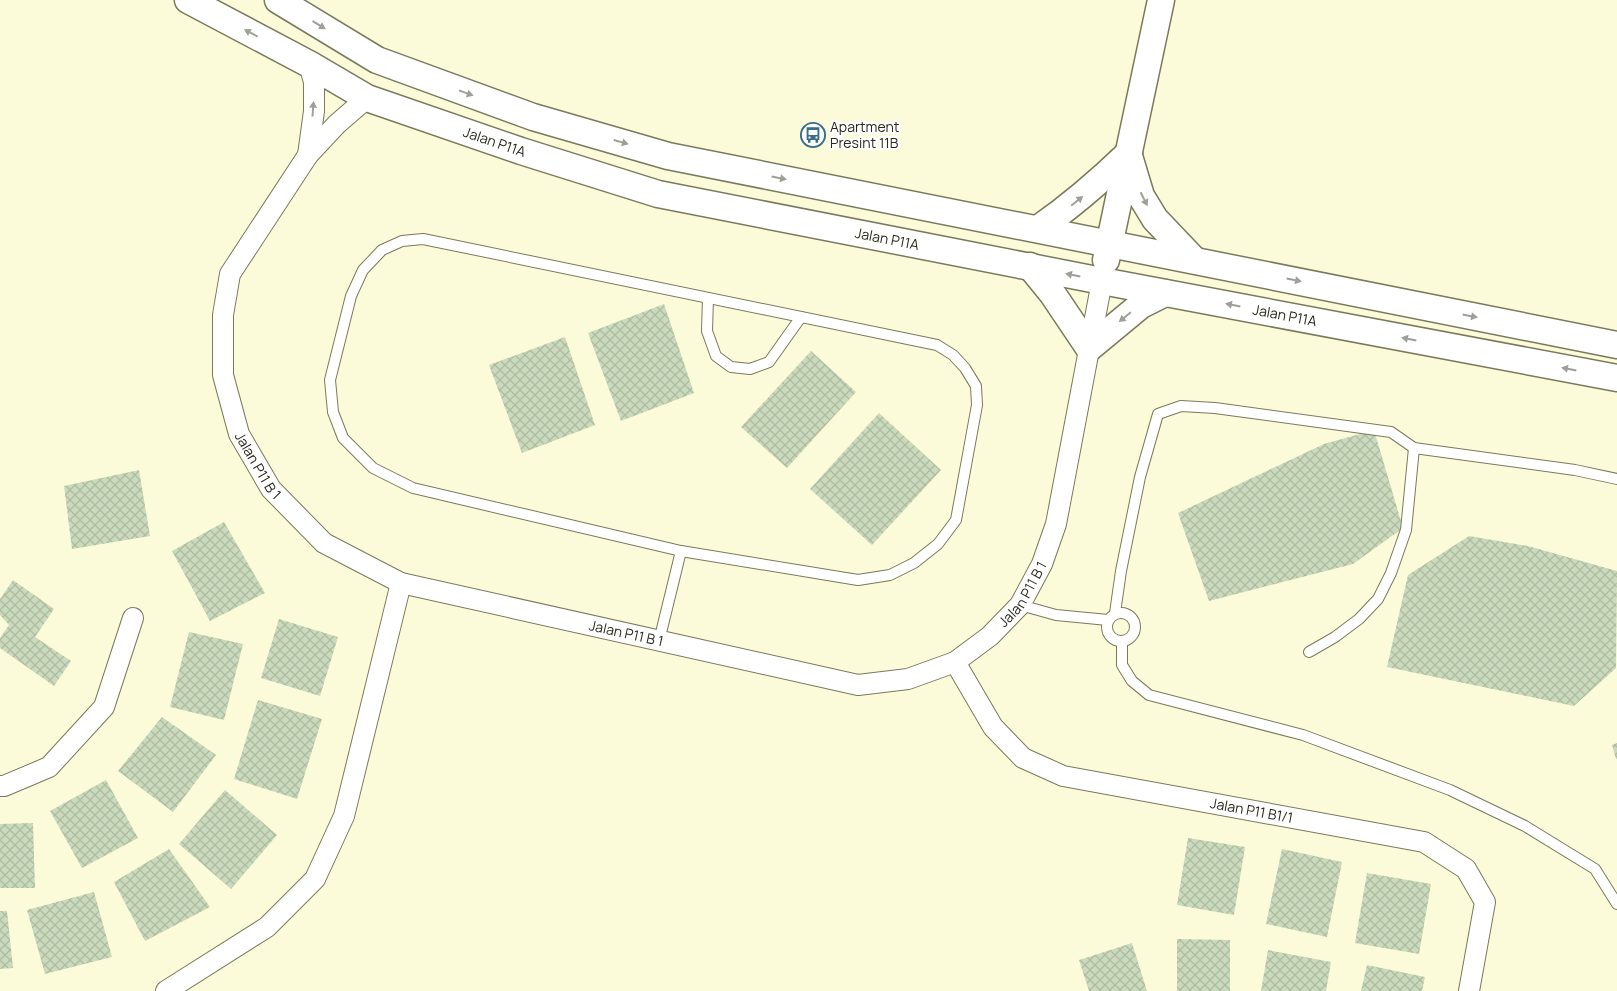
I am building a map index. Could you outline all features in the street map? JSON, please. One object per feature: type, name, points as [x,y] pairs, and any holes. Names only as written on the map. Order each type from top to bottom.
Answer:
[{"type":"street","name":"Jalan P11A","points":[[188,0],[309,64],[367,98],[521,151],[658,194],[1102,281],[1617,378]]},
{"type":"street","points":[[278,0],[377,60],[533,117],[668,156],[1617,345]]},
{"type":"street","points":[[1102,281],[1161,0]]},
{"type":"street","name":"Jalan P11 B 1","points":[[308,155],[314,111],[314,82],[309,64]]},
{"type":"street","name":"Jalan P11 B 1","points":[[367,98],[337,124],[308,155],[230,274],[223,315],[223,375],[239,434],[271,489],[324,542],[401,583],[858,685],[908,679],[955,662],[990,636],[1020,605],[1042,564],[1056,524],[1102,281]]},
{"type":"street","points":[[1038,229],[1066,210],[1129,153]]},
{"type":"street","points":[[1129,153],[1146,204],[1155,218],[1194,260]]},
{"type":"street","points":[[1030,266],[1052,293],[1090,348],[1141,305],[1165,292]]},
{"type":"street","points":[[166,991],[267,927],[315,879],[344,816],[401,583]]},
{"type":"street","points":[[0,786],[49,767],[104,707],[133,618]]},
{"type":"street","name":"Jalan P11 B1/1","points":[[955,662],[994,727],[1024,758],[1063,776],[1424,842],[1466,869],[1485,902],[1468,991]]},
{"type":"lane","points":[[423,239],[708,298],[937,345],[953,355],[965,368],[976,386],[977,405],[956,520],[938,544],[914,563],[890,575],[858,580],[681,551],[413,488],[373,468],[343,438],[333,412],[330,380],[350,296],[363,270],[382,250],[402,241],[423,239]]},
{"type":"lane","points":[[708,298],[707,331],[716,356],[731,367],[750,369],[769,362],[801,317]]},
{"type":"lane","points":[[1020,605],[1056,615],[1111,616],[1126,612],[1133,618],[1136,628],[1131,638],[1122,642],[1112,638],[1106,630],[1111,616],[1121,572],[1140,477],[1158,414],[1181,406],[1215,408],[1391,432],[1414,448],[1575,470],[1617,479]]},
{"type":"lane","points":[[1310,652],[1335,637],[1359,619],[1378,599],[1406,530],[1414,448]]},
{"type":"lane","points":[[659,641],[681,551]]},
{"type":"lane","points":[[1122,642],[1122,665],[1132,681],[1149,695],[1303,735],[1450,790],[1525,826],[1596,869],[1617,904]]},
{"type":"building","points":[[664,304],[694,393],[621,421],[588,333]]},
{"type":"building","points":[[565,337],[595,425],[522,453],[489,365]]},
{"type":"building","points":[[811,351],[856,392],[787,468],[741,427]]},
{"type":"building","points":[[879,413],[941,470],[872,545],[810,489]]},
{"type":"building","points":[[1374,430],[1403,528],[1353,564],[1209,601],[1178,513],[1324,444]]},
{"type":"building","points":[[139,470],[150,536],[72,549],[64,486]]},
{"type":"building","points":[[224,522],[265,593],[210,621],[172,551]]},
{"type":"building","points":[[1469,536],[1528,546],[1617,571],[1616,668],[1574,706],[1387,667],[1408,575]]},
{"type":"building","points":[[13,580],[54,609],[35,637],[71,661],[54,686],[0,648],[0,638],[9,625],[0,615],[0,599]]},
{"type":"building","points":[[279,619],[338,637],[320,696],[261,678]]},
{"type":"building","points":[[189,632],[243,644],[224,720],[170,707]]},
{"type":"building","points":[[258,700],[322,719],[297,799],[234,779]]},
{"type":"building","points":[[162,717],[216,755],[173,812],[118,771]]},
{"type":"building","points":[[1617,743],[1617,759],[1616,759],[1612,745]]},
{"type":"building","points":[[106,780],[138,838],[82,868],[50,811]]},
{"type":"building","points":[[225,790],[277,835],[231,889],[179,844]]},
{"type":"building","points":[[33,823],[35,888],[0,888],[0,824]]},
{"type":"building","points":[[1188,838],[1245,847],[1234,915],[1177,905]]},
{"type":"building","points":[[169,849],[210,907],[145,941],[114,882]]},
{"type":"building","points":[[1282,849],[1342,862],[1327,937],[1266,924]]},
{"type":"building","points":[[1367,873],[1431,884],[1419,954],[1355,943]]},
{"type":"building","points":[[94,892],[112,957],[45,974],[27,910]]},
{"type":"building","points":[[0,911],[7,911],[13,968],[0,969]]},
{"type":"building","points":[[1177,939],[1230,940],[1230,991],[1177,991]]},
{"type":"building","points":[[1132,943],[1147,991],[1089,991],[1079,960]]},
{"type":"building","points":[[1268,950],[1331,962],[1326,991],[1261,991]]},
{"type":"building","points":[[1367,965],[1425,977],[1422,991],[1361,991]]},
{"type":"place","name":"Apartment Presint 11B","points":[[813,135]]}]
